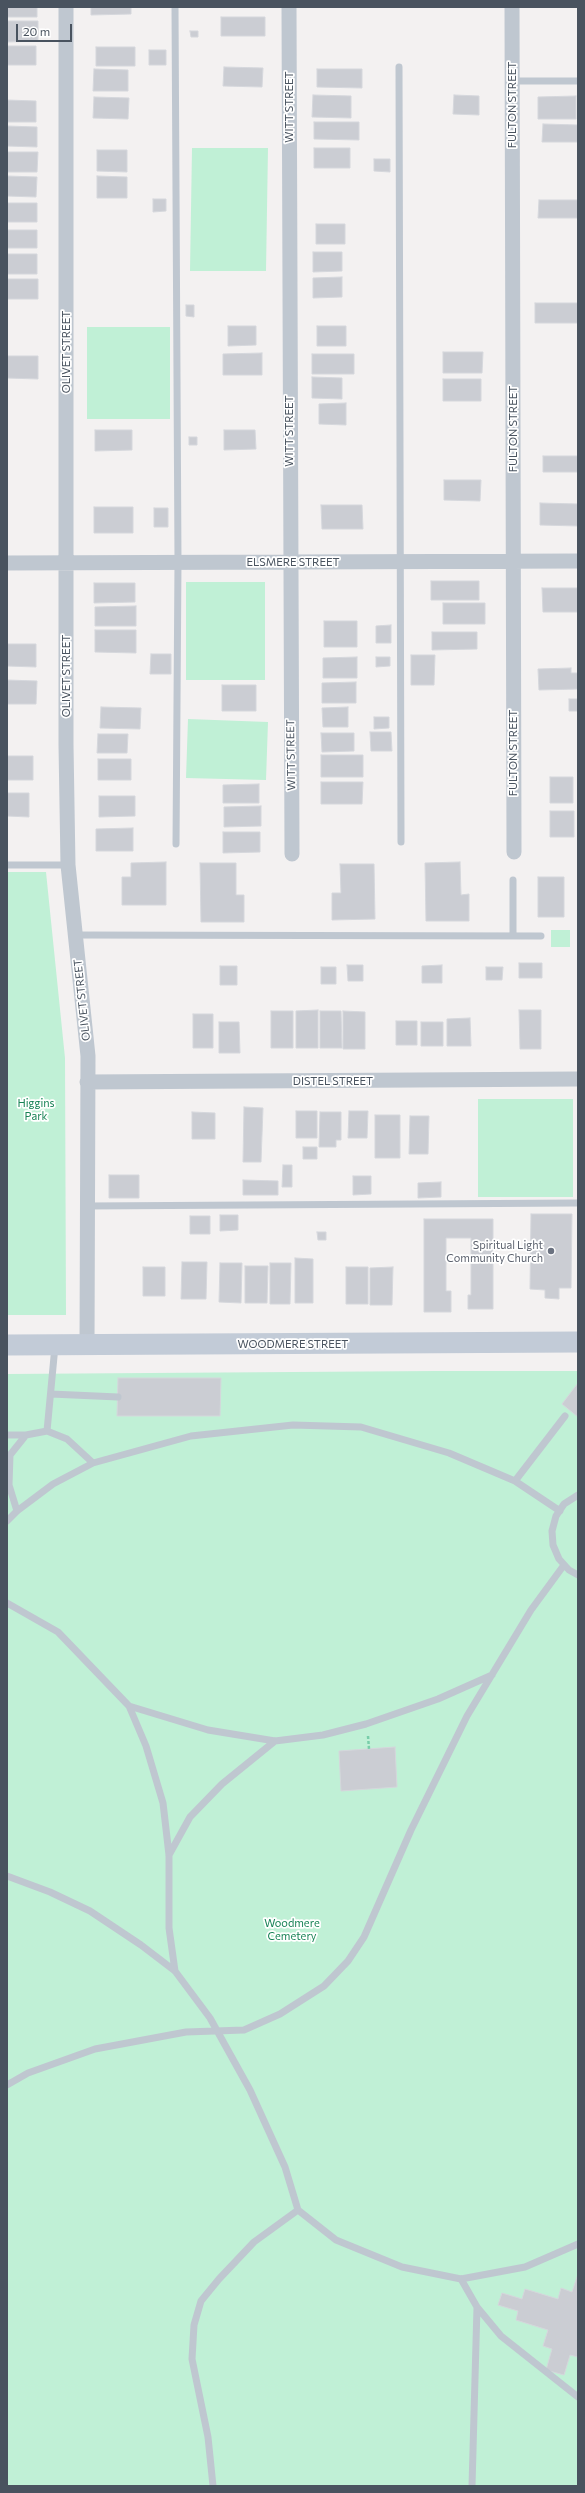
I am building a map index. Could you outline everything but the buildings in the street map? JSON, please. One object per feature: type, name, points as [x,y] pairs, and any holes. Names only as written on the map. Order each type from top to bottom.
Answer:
[{"type":"street","name":"OLIVET STREET","points":[[66,7],[66,563],[68,865],[88,1056],[87,1345]]},
{"type":"street","name":"WITT STREET","points":[[288,7],[289,562],[292,854]]},
{"type":"street","name":"FULTON STREET","points":[[512,7],[512,562],[514,852]]},
{"type":"street","name":"ELSMERE STREET","points":[[7,563],[578,561]]},
{"type":"street","name":"DISTEL STREET","points":[[87,1082],[578,1079]]},
{"type":"street","name":"WOODMERE STREET","points":[[7,1345],[578,1342]]},
{"type":"lane","points":[[175,7],[178,562],[176,844]]},
{"type":"lane","points":[[399,67],[401,842]]},
{"type":"lane","points":[[512,81],[578,81]]},
{"type":"lane","points":[[7,865],[68,865]]},
{"type":"lane","points":[[513,936],[514,880]]},
{"type":"lane","points":[[75,935],[541,936]]},
{"type":"lane","points":[[87,1206],[578,1203]]},
{"type":"lane","points":[[47,1431],[56,1345]]},
{"type":"lane","points":[[51,1394],[118,1397]]},
{"type":"lane","points":[[515,1481],[565,1416]]},
{"type":"lane","points":[[7,1521],[17,1510],[53,1484],[93,1463],[196,1435],[294,1425],[361,1427],[449,1453],[515,1481],[560,1511]]},
{"type":"lane","points":[[7,1435],[26,1435],[47,1431],[67,1439],[93,1463]]},
{"type":"lane","points":[[17,1510],[10,1496],[10,1455],[26,1435]]},
{"type":"lane","points":[[578,1495],[564,1504],[552,1531],[553,1545],[559,1559],[564,1565],[578,1575]]},
{"type":"lane","points":[[7,2085],[28,2073],[95,2049],[186,2032],[244,2030],[280,2014],[324,1986],[348,1961],[373,1919],[411,1830],[467,1716],[531,1610],[564,1565]]},
{"type":"lane","points":[[7,1603],[58,1632],[129,1706],[146,1746],[163,1803],[169,1855],[168,1928],[175,1972]]},
{"type":"lane","points":[[129,1706],[208,1730],[275,1741],[323,1735],[366,1724],[438,1699],[492,1675]]},
{"type":"lane","points":[[169,1855],[190,1817],[222,1784],[275,1741]]},
{"type":"lane","points":[[7,1876],[50,1892],[90,1911],[141,1945],[175,1972],[217,2031],[250,2090],[285,2167],[298,2210],[336,2240],[402,2266],[461,2279],[525,2267],[578,2244]]},
{"type":"lane","points":[[213,2486],[208,2437],[192,2359],[196,2319],[201,2301],[219,2279],[254,2242],[298,2210]]},
{"type":"lane","points":[[461,2279],[477,2308],[501,2336],[578,2397]]},
{"type":"lane","points":[[472,2486],[477,2308]]},
{"type":"green space","points":[[192,148],[268,148],[266,271],[190,271]]},
{"type":"green space","points":[[87,327],[170,327],[170,419],[87,419]]},
{"type":"green space","points":[[186,582],[265,582],[265,680],[186,680]]},
{"type":"green space","points":[[188,719],[268,722],[266,780],[186,778]]},
{"type":"green space","name":"Higgins Park","points":[[7,872],[46,872],[65,1058],[66,1315],[7,1315]]},
{"type":"green space","points":[[551,930],[570,930],[570,947],[551,947]]},
{"type":"green space","points":[[478,1099],[573,1099],[573,1197],[478,1197]]},
{"type":"green space","name":"Woodmere Cemetery","points":[[578,1371],[578,2486],[7,2486],[7,1374]]},
{"type":"place","name":"Spiritual Light Community Church","points":[[551,1251]]}]
